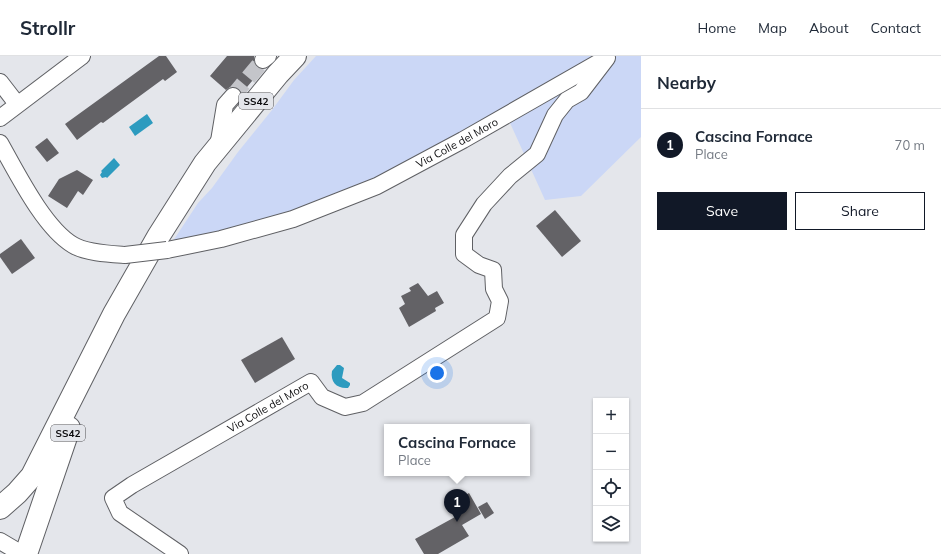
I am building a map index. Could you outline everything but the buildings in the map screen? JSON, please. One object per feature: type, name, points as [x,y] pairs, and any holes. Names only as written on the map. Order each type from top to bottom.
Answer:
[{"type":"highway","name":"SS42","points":[[15,549],[114,314],[158,237],[205,163],[278,74],[295,56]]},
{"type":"highway","points":[[0,508],[6,504],[32,476],[114,314]]},
{"type":"street","points":[[0,118],[82,56]]},
{"type":"street","name":"Via Colle del Moro","points":[[0,143],[33,201],[56,230],[74,245],[101,254],[125,255],[167,250],[221,239],[293,219],[377,186],[464,140],[608,57]]},
{"type":"street","name":"Via Colle del Moro","points":[[180,554],[120,513],[113,498],[311,382],[322,397],[345,407],[363,403],[497,318],[500,301],[494,289],[493,270],[479,265],[464,254],[464,235],[484,204],[510,176],[537,154],[554,115],[567,100],[581,92],[608,57]]},
{"type":"street","points":[[0,82],[18,104]]},
{"type":"street","points":[[218,147],[225,105],[233,96]]},
{"type":"shaded area","points":[[316,56],[641,56],[641,137],[581,196],[545,200],[506,114],[434,155],[316,207],[171,244],[198,203],[212,188],[294,80]]},
{"type":"water","points":[[147,114],[153,123],[135,136],[129,127]]},
{"type":"water","points":[[114,158],[120,165],[107,178],[102,178],[100,175],[102,172],[101,171]]},
{"type":"water","points":[[337,365],[344,368],[342,378],[350,383],[348,388],[338,386],[333,381],[332,371]]},
{"type":"tunnel","points":[[233,96],[263,60]]},
{"type":"place","name":"Cascina Fornace","points":[[457,522]]}]
